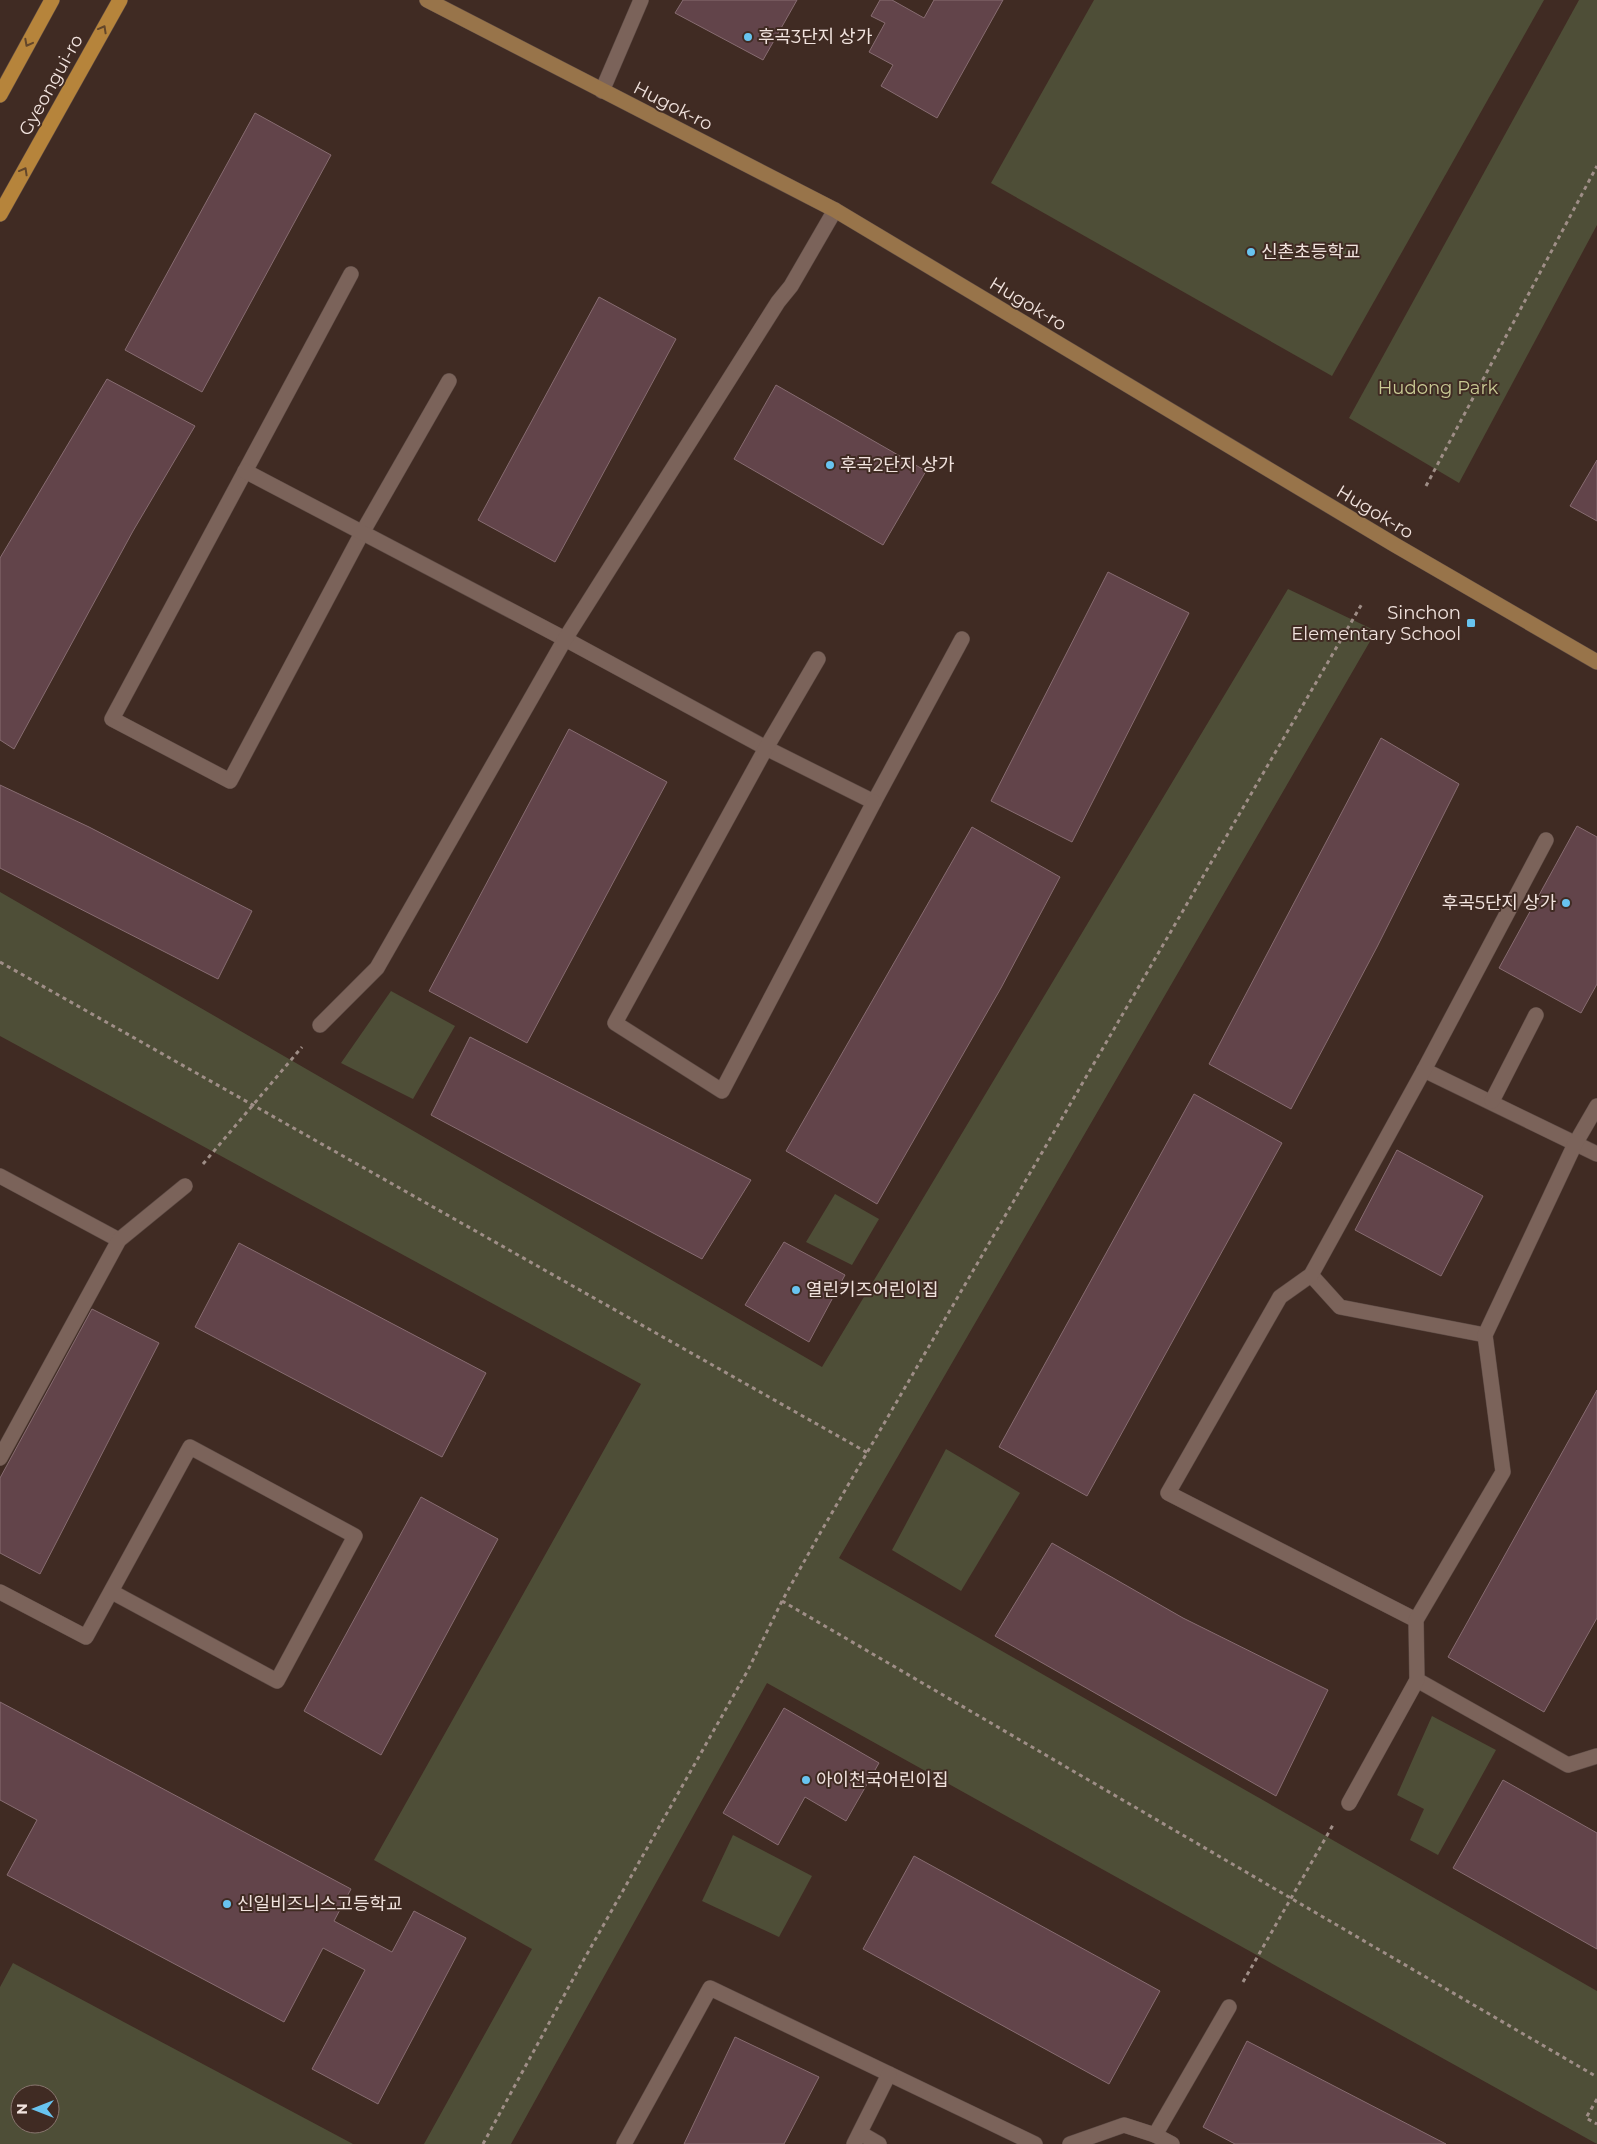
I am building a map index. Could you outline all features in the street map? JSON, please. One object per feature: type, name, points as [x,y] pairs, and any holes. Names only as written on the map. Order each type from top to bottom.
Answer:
[{"type":"main road","points":[[0,96],[52,0]]},
{"type":"main road","name":"Gyeongui-ro","points":[[0,214],[120,0]]},
{"type":"street","name":"Hugok-ro","points":[[427,0],[835,210],[1395,545],[1597,662]]},
{"type":"lane","points":[[602,91],[641,0]]},
{"type":"lane","points":[[320,1025],[377,968],[566,639],[773,311],[791,286],[835,210]]},
{"type":"lane","points":[[351,274],[112,719],[230,781],[362,533],[449,381]]},
{"type":"lane","points":[[246,471],[566,639],[766,748],[874,802]]},
{"type":"lane","points":[[818,659],[766,748],[615,1023],[722,1091],[962,639]]},
{"type":"lane","points":[[1416,1620],[1168,1493],[1280,1297],[1311,1275],[1424,1070],[1546,840]]},
{"type":"lane","points":[[1492,1101],[1536,1015]]},
{"type":"lane","points":[[1424,1070],[1492,1101],[1597,1154]]},
{"type":"lane","points":[[1349,1803],[1417,1680],[1416,1620],[1503,1472],[1485,1335],[1575,1144],[1597,1106]]},
{"type":"lane","points":[[0,1176],[118,1240]]},
{"type":"lane","points":[[0,1458],[118,1240],[185,1186]]},
{"type":"lane","points":[[1311,1275],[1340,1307],[1485,1335]]},
{"type":"lane","points":[[0,1592],[86,1637],[190,1448],[355,1536],[277,1681],[112,1592]]},
{"type":"lane","points":[[1417,1680],[1568,1765],[1597,1756]]},
{"type":"lane","points":[[624,2144],[710,1988],[1035,2144]]},
{"type":"lane","points":[[1154,2135],[1229,2007]]},
{"type":"lane","points":[[879,2144],[857,2139],[889,2074]]},
{"type":"lane","points":[[1070,2144],[1124,2125],[1154,2135],[1172,2144]]},
{"type":"path","points":[[1426,486],[1597,166]]},
{"type":"path","points":[[483,2144],[578,1970],[748,1670],[782,1601],[1363,602]]},
{"type":"path","points":[[0,962],[868,1453]]},
{"type":"path","points":[[185,1186],[320,1025]]},
{"type":"path","points":[[782,1601],[1597,2077]]},
{"type":"path","points":[[1229,2007],[1325,1836],[1349,1803]]},
{"type":"path","points":[[1597,2099],[1586,2118],[1597,2124]]},
{"type":"green space","name":"신촌초등학교","points":[[1094,0],[1544,0],[1332,376],[991,183]]},
{"type":"green space","name":"Hudong Park","points":[[1579,0],[1597,0],[1597,225],[1459,483],[1349,418]]},
{"type":"green space","points":[[1288,589],[1376,631],[839,1558],[1597,1991],[1597,2144],[767,1683],[511,2144],[424,2144],[532,1949],[374,1860],[641,1384],[0,1036],[0,892],[822,1367]]},
{"type":"green space","points":[[391,991],[455,1026],[413,1099],[341,1063]]},
{"type":"green space","points":[[835,1194],[879,1219],[852,1265],[806,1242]]},
{"type":"green space","points":[[946,1449],[1020,1493],[961,1591],[892,1550]]},
{"type":"green space","points":[[1432,1716],[1496,1750],[1438,1855],[1410,1840],[1424,1809],[1397,1795]]},
{"type":"green space","points":[[733,1835],[812,1876],[779,1937],[702,1901]]},
{"type":"green space","points":[[13,1963],[353,2144],[0,2144],[0,1987]]},
{"type":"building","name":"후곡3단지 상가","points":[[683,0],[797,0],[763,60],[675,13]]},
{"type":"building","points":[[880,0],[892,0],[924,18],[934,0],[1003,0],[937,118],[881,86],[893,65],[869,52],[885,23],[871,16]]},
{"type":"building","points":[[255,113],[331,155],[202,392],[125,350]]},
{"type":"building","points":[[599,297],[676,339],[555,562],[478,520]]},
{"type":"building","points":[[107,379],[195,426],[133,531],[14,749],[0,740],[0,558]]},
{"type":"building","name":"후곡2단지 상가","points":[[776,385],[926,471],[883,545],[734,459]]},
{"type":"building","points":[[1597,460],[1597,521],[1570,506]]},
{"type":"building","points":[[1108,572],[1189,613],[1072,842],[991,801]]},
{"type":"building","points":[[569,729],[667,782],[527,1043],[429,991]]},
{"type":"building","points":[[1381,738],[1459,784],[1377,947],[1291,1109],[1209,1064]]},
{"type":"building","points":[[0,785],[89,827],[252,911],[218,979],[0,868]]},
{"type":"building","name":"후곡5단지 상가","points":[[1577,826],[1597,837],[1597,984],[1581,1013],[1499,968]]},
{"type":"building","points":[[972,827],[1060,877],[1001,988],[877,1204],[786,1151]]},
{"type":"building","points":[[470,1037],[751,1180],[702,1259],[431,1115]]},
{"type":"building","points":[[1194,1094],[1282,1143],[1087,1496],[999,1447]]},
{"type":"building","points":[[1397,1150],[1483,1196],[1441,1276],[1355,1230]]},
{"type":"building","name":"열린키즈어린이집","points":[[784,1242],[845,1275],[809,1342],[745,1305]]},
{"type":"building","points":[[239,1243],[486,1373],[442,1457],[195,1327]]},
{"type":"building","points":[[92,1309],[159,1343],[40,1574],[0,1553],[0,1478]]},
{"type":"building","points":[[1597,1390],[1597,1618],[1544,1712],[1448,1657]]},
{"type":"building","points":[[421,1497],[498,1539],[381,1755],[304,1711]]},
{"type":"building","points":[[1052,1543],[1183,1618],[1328,1690],[1276,1796],[995,1636]]},
{"type":"building","points":[[0,1702],[351,1889],[334,1921],[392,1952],[414,1911],[466,1938],[378,2104],[312,2069],[365,1970],[323,1948],[284,2022],[7,1875],[37,1820],[0,1800]]},
{"type":"building","name":"아이천국어린이집","points":[[784,1708],[879,1763],[846,1821],[805,1797],[778,1845],[723,1813]]},
{"type":"building","points":[[1503,1780],[1597,1833],[1597,1949],[1453,1868]]},
{"type":"building","points":[[914,1856],[1160,1991],[1109,2084],[863,1949]]},
{"type":"building","points":[[735,2037],[819,2077],[784,2144],[684,2144]]},
{"type":"building","points":[[1247,2041],[1446,2144],[1235,2144],[1203,2127]]},
{"type":"place","name":"후곡3단지 상가","points":[[748,37]]},
{"type":"place","name":"신촌초등학교","points":[[1251,252]]},
{"type":"place","name":"후곡2단지 상가","points":[[830,465]]},
{"type":"place","name":"Sinchon Elementary School","points":[[1471,623]]},
{"type":"place","name":"후곡5단지 상가","points":[[1566,903]]},
{"type":"place","name":"열린키즈어린이집","points":[[796,1290]]},
{"type":"place","name":"아이천국어린이집","points":[[806,1780]]},
{"type":"place","name":"신일비즈니스고등학교","points":[[227,1904]]}]
